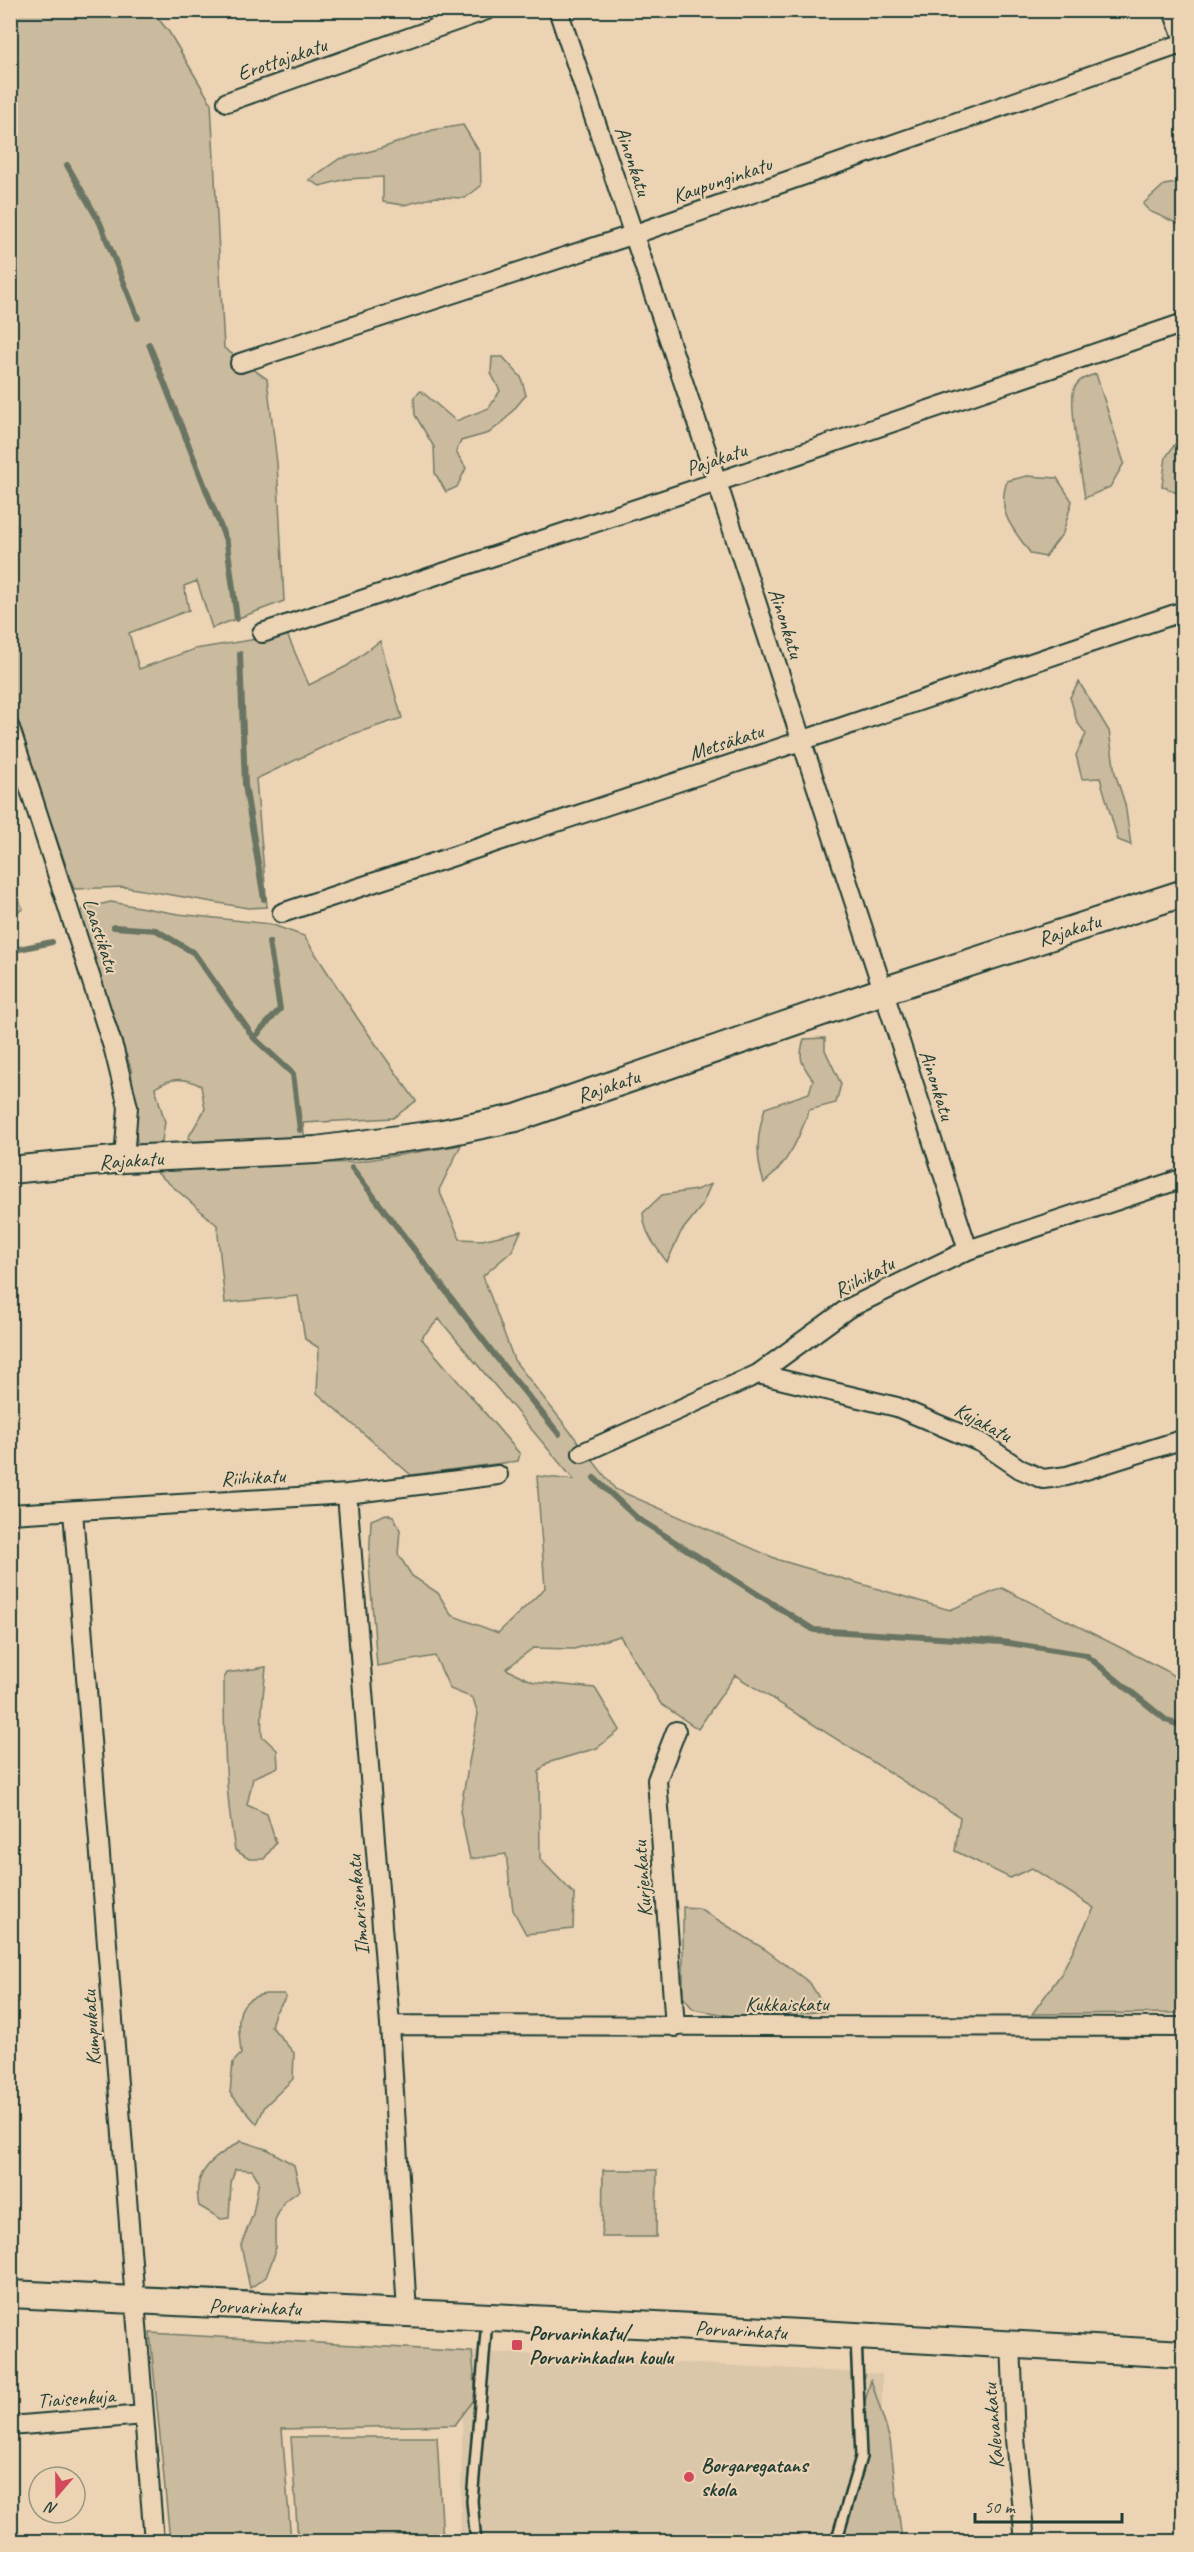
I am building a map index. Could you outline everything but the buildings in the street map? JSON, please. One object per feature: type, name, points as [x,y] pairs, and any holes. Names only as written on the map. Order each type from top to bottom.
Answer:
[{"type":"street","name":"Erottajakatu","points":[[227,102],[487,10]]},
{"type":"street","name":"Ainonkatu","points":[[558,10],[635,234],[968,1250]]},
{"type":"street","points":[[1176,10],[1184,29]]},
{"type":"street","name":"Kaupunginkatu","points":[[240,363],[635,234],[1184,43]]},
{"type":"street","name":"Pajakatu","points":[[262,633],[717,482],[1184,323]]},
{"type":"street","name":"Metsäkatu","points":[[282,913],[1184,611]]},
{"type":"street","name":"Laastikatu","points":[[10,728],[114,1050],[128,1107],[124,1159]]},
{"type":"street","name":"Rajakatu","points":[[10,1170],[124,1159],[316,1150],[443,1133],[516,1118],[883,991],[1184,893]]},
{"type":"street","name":"Riihikatu","points":[[582,1452],[758,1374],[848,1309],[968,1250],[1184,1178]]},
{"type":"street","name":"Kujakatu","points":[[758,1374],[897,1407],[982,1443],[1020,1469],[1043,1479],[1067,1476],[1184,1439]]},
{"type":"street","name":"Riihikatu","points":[[10,1514],[347,1494],[498,1475]]},
{"type":"street","name":"Ilmarisenkatu","points":[[347,1494],[390,2025],[407,2313]]},
{"type":"street","name":"Kumpukatu","points":[[73,1511],[154,2541]]},
{"type":"street","name":"Kurjenkatu","points":[[675,2027],[657,1780],[676,1731]]},
{"type":"street","name":"Kukkaiskatu","points":[[390,2025],[1184,2027]]},
{"type":"street","name":"Porvarinkatu","points":[[10,2294],[1011,2343],[1184,2354]]},
{"type":"street","name":"Kalevankatu","points":[[1011,2343],[1015,2439],[1026,2541]]},
{"type":"street","name":"Tiaisenkuja","points":[[10,2426],[144,2415]]},
{"type":"lane","points":[[476,2541],[472,2501],[487,2318]]},
{"type":"lane","points":[[836,2541],[861,2457],[856,2336]]},
{"type":"shaded area","points":[[10,11],[152,11],[169,32],[211,103],[224,348],[267,379],[277,463],[284,601],[212,628],[197,581],[184,586],[189,610],[129,633],[139,669],[195,649],[287,634],[309,685],[347,666],[380,641],[402,718],[344,737],[256,779],[267,907],[248,908],[125,887],[74,889],[11,706]]},
{"type":"shaded area","points":[[463,125],[480,153],[481,186],[465,198],[436,197],[404,205],[383,202],[383,177],[346,179],[320,186],[309,180],[339,159],[379,149],[433,130]]},
{"type":"shaded area","points":[[1183,182],[1183,226],[1149,211],[1143,204],[1164,185]]},
{"type":"shaded area","points":[[492,357],[503,357],[521,377],[526,395],[504,421],[489,433],[461,441],[456,452],[466,468],[457,487],[446,492],[435,473],[434,447],[415,415],[414,397],[421,391],[456,421],[489,408],[500,391],[491,373]]},
{"type":"shaded area","points":[[1096,374],[1124,463],[1110,487],[1085,498],[1074,424],[1073,397],[1078,383]]},
{"type":"shaded area","points":[[1175,444],[1183,444],[1183,496],[1162,486],[1166,457]]},
{"type":"shaded area","points":[[1027,476],[1057,478],[1072,501],[1063,533],[1045,557],[1031,554],[1005,512],[1004,493],[1007,481]]},
{"type":"shaded area","points":[[1079,682],[1109,731],[1115,773],[1125,804],[1131,845],[1118,840],[1100,778],[1082,779],[1076,755],[1086,734],[1077,722],[1070,697]]},
{"type":"shaded area","points":[[11,884],[23,909],[10,915]]},
{"type":"shaded area","points":[[111,902],[178,914],[270,924],[304,936],[358,1019],[416,1101],[393,1118],[303,1123],[307,1164],[355,1162],[461,1145],[439,1190],[460,1239],[482,1240],[521,1231],[512,1251],[483,1276],[514,1360],[615,1489],[779,1560],[950,1610],[1002,1588],[1165,1670],[1183,1683],[1183,2013],[1032,2014],[1061,1974],[1094,1908],[1032,1868],[1010,1878],[955,1851],[960,1817],[735,1675],[698,1729],[661,1704],[620,1636],[574,1649],[533,1648],[506,1669],[534,1682],[595,1688],[620,1730],[597,1748],[547,1763],[539,1772],[540,1859],[574,1894],[573,1929],[526,1934],[513,1910],[506,1854],[470,1859],[460,1811],[478,1714],[473,1698],[450,1689],[435,1656],[377,1666],[369,1565],[371,1520],[386,1514],[393,1516],[400,1530],[398,1554],[412,1576],[438,1593],[451,1615],[498,1633],[545,1588],[537,1476],[574,1480],[439,1319],[421,1338],[520,1454],[518,1461],[411,1475],[317,1393],[319,1348],[305,1339],[298,1296],[225,1303],[217,1225],[155,1171],[253,1163],[188,1138],[205,1109],[201,1086],[189,1081],[172,1080],[155,1088],[165,1122],[161,1147],[146,1149],[137,1142],[131,1069],[80,915],[84,908]]},
{"type":"shaded area","points":[[825,1038],[825,1050],[841,1084],[836,1103],[809,1110],[792,1150],[780,1167],[764,1183],[759,1164],[758,1145],[765,1108],[809,1093],[813,1080],[802,1061],[801,1051],[804,1039]]},
{"type":"shaded area","points":[[711,1184],[701,1207],[681,1232],[667,1262],[648,1233],[643,1213],[662,1195],[696,1190]]},
{"type":"shaded area","points":[[266,1667],[262,1736],[277,1750],[278,1767],[253,1778],[247,1805],[267,1814],[276,1843],[264,1859],[249,1859],[235,1850],[232,1829],[226,1764],[224,1678],[227,1673]]},
{"type":"shaded area","points":[[683,1907],[699,1908],[766,1950],[810,1983],[827,2011],[743,2018],[693,2009],[683,1997]]},
{"type":"shaded area","points":[[266,1994],[284,1994],[286,1997],[275,2013],[271,2026],[294,2053],[293,2079],[265,2106],[257,2124],[230,2093],[233,2062],[241,2054],[239,2024],[242,2008],[255,1997]]},
{"type":"shaded area","points":[[241,2141],[269,2150],[294,2165],[300,2190],[284,2202],[275,2220],[275,2253],[266,2277],[250,2288],[241,2245],[253,2214],[259,2181],[252,2170],[235,2169],[231,2183],[229,2218],[221,2219],[199,2206],[197,2194],[198,2183],[207,2167],[222,2153]]},
{"type":"shaded area","points":[[603,2170],[657,2170],[656,2237],[602,2237]]},
{"type":"shaded area","points":[[150,2333],[472,2352],[476,2397],[455,2425],[282,2429],[291,2541],[170,2541]]},
{"type":"shaded area","points":[[464,2351],[882,2374],[882,2541],[460,2542]]},
{"type":"shaded area","points":[[871,2380],[890,2440],[902,2541],[842,2542],[861,2480],[863,2408]]},
{"type":"shaded area","points":[[291,2437],[437,2437],[443,2541],[298,2541]]},
{"type":"waterway","points":[[67,165],[100,223],[138,318]]},
{"type":"waterway","points":[[149,344],[227,543],[237,619]]},
{"type":"waterway","points":[[240,654],[245,785],[264,899]]},
{"type":"waterway","points":[[114,927],[156,930],[194,953],[254,1038],[293,1074],[300,1130]]},
{"type":"waterway","points":[[10,951],[52,942]]},
{"type":"waterway","points":[[254,1038],[280,1009],[269,942]]},
{"type":"waterway","points":[[352,1168],[500,1362],[559,1434]]},
{"type":"waterway","points":[[594,1478],[637,1518],[814,1630],[1002,1642],[1086,1655],[1166,1720],[1184,1727]]},
{"type":"place","name":"Porvarinkatu/ Porvarinkadun koulu","points":[[517,2345]]},
{"type":"place","name":"Borgaregatans skola","points":[[689,2477]]}]
